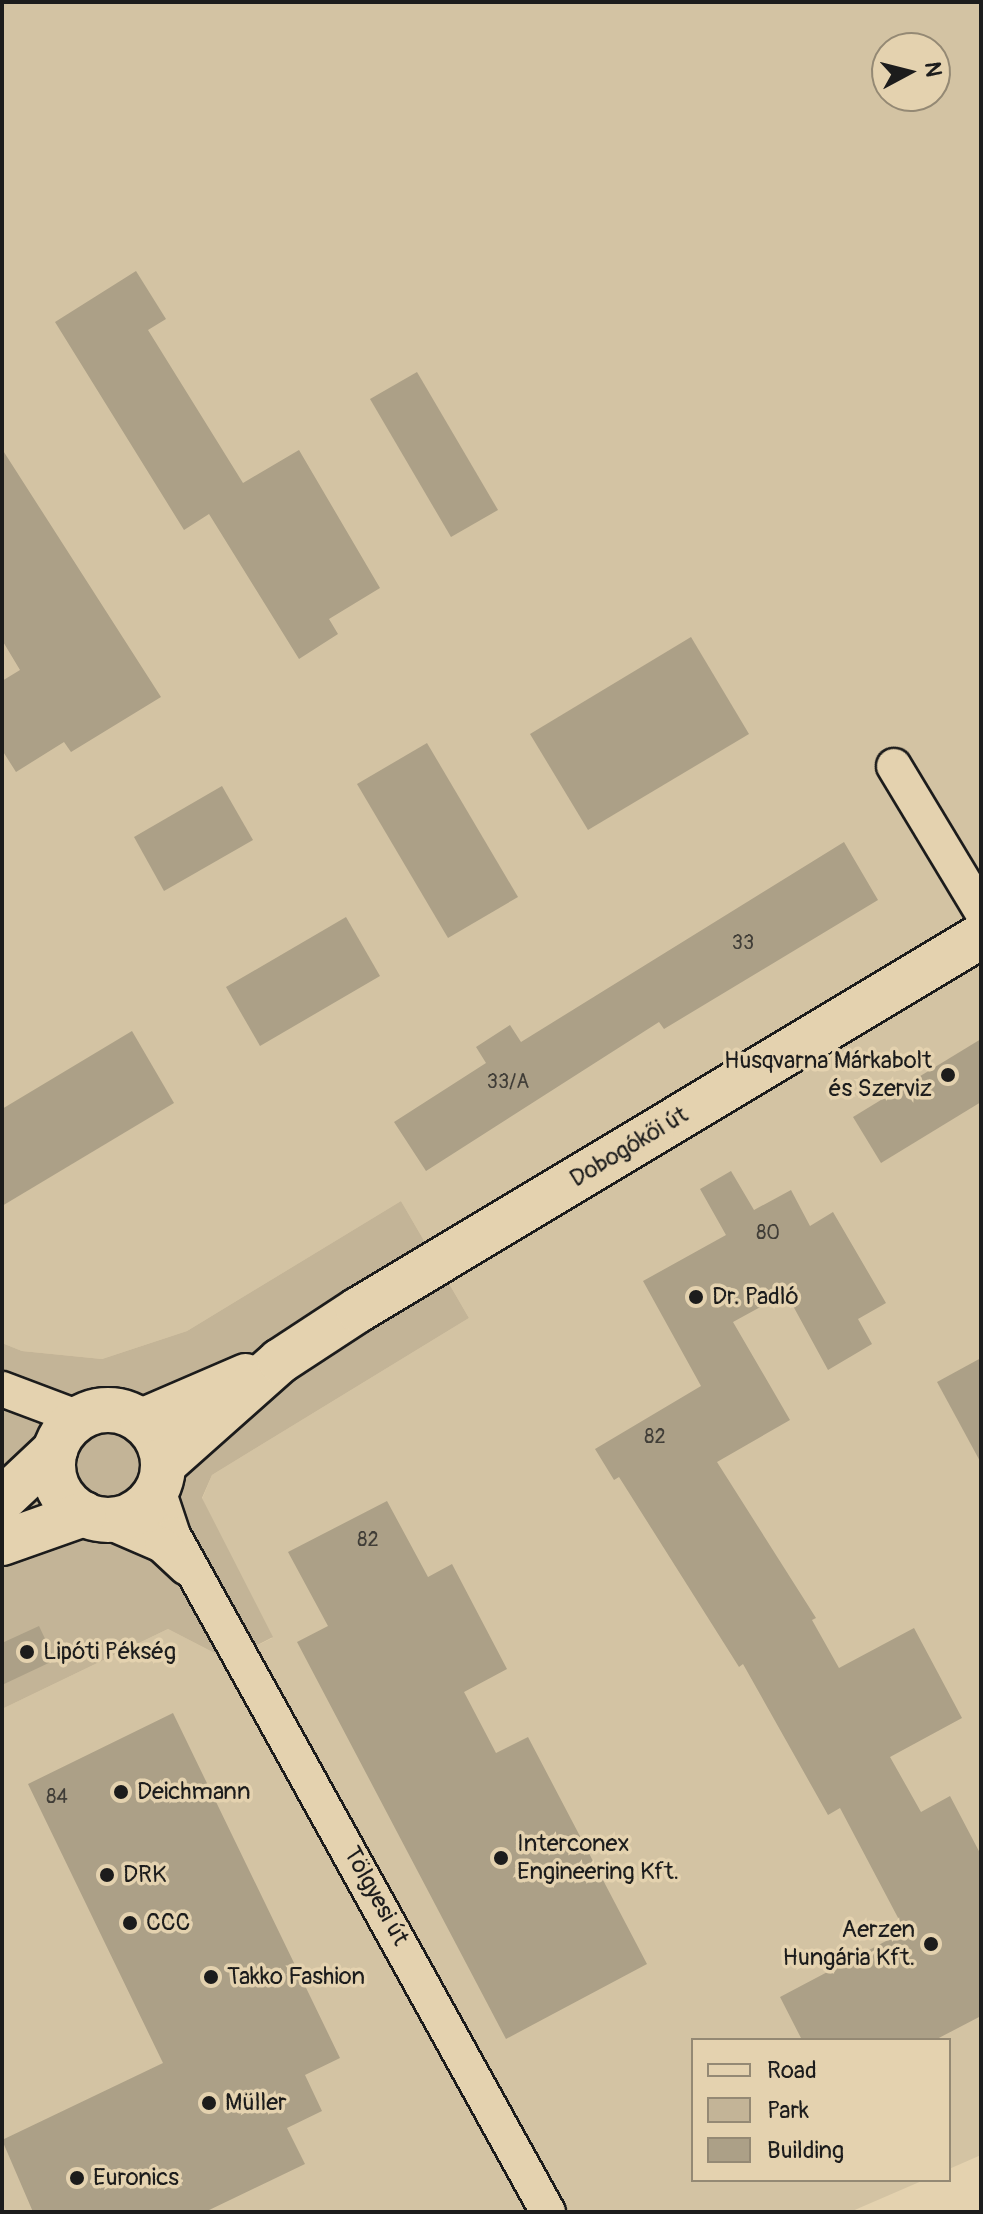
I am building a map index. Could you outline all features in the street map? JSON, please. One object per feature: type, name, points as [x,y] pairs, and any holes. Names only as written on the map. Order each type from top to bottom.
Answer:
[{"type":"main road","name":"Dobogókői út","points":[[142,1421],[280,1361],[981,936]]},
{"type":"main road","name":"Dobogókői út","points":[[161,1477],[280,1361]]},
{"type":"main road","points":[[2,1500],[65,1435],[110,1410],[142,1421],[157,1438],[161,1477],[138,1512],[94,1517],[2,1543]]},
{"type":"main road","points":[[65,1435],[58,1488],[94,1517]]},
{"type":"street","points":[[894,766],[981,910]]},
{"type":"street","points":[[2,1389],[65,1435]]},
{"type":"street","points":[[2,1400],[65,1435]]},
{"type":"street","name":"Tölgyesi út","points":[[161,1477],[173,1535],[548,2212]]},
{"type":"street","name":"Tölgyesi út","points":[[94,1517],[162,1545],[201,1582]]},
{"type":"shaded area","points":[[2,2],[981,2],[981,2155],[951,2168],[951,2038],[691,2038],[691,2182],[919,2182],[850,2212],[2,2212],[2,1709],[168,1629],[228,1660],[272,1638],[202,1499],[212,1475],[469,1318],[401,1201],[187,1331],[102,1359],[22,1351],[2,1343]]},
{"type":"green space","points":[[401,1201],[469,1318],[212,1475],[202,1498],[273,1637],[228,1660],[168,1629],[2,1709],[2,1343],[22,1351],[102,1359],[187,1331]]},
{"type":"building","points":[[136,271],[166,319],[148,330],[243,483],[299,450],[380,588],[329,619],[338,634],[299,659],[209,514],[184,530],[55,322]]},
{"type":"building","points":[[417,372],[498,510],[451,537],[370,399]]},
{"type":"building","points":[[2,449],[161,697],[71,752],[64,742],[16,772],[2,750],[2,681],[20,670],[2,640]]},
{"type":"building","points":[[691,637],[749,734],[588,830],[530,734]]},
{"type":"building","points":[[427,743],[518,897],[448,938],[357,784]]},
{"type":"building","points":[[222,786],[253,840],[164,891],[134,837]]},
{"type":"building","points":[[844,842],[878,900],[664,1029],[659,1022],[426,1171],[394,1122],[486,1063],[476,1047],[510,1025],[521,1042]]},
{"type":"building","points":[[346,917],[380,976],[260,1046],[226,987]]},
{"type":"building","points":[[132,1031],[174,1103],[2,1206],[2,1109]]},
{"type":"building","points":[[981,1039],[981,1102],[881,1163],[853,1117]]},
{"type":"building","points":[[731,1171],[754,1210],[791,1190],[810,1226],[833,1212],[886,1303],[858,1319],[872,1344],[828,1370],[786,1293],[733,1322],[790,1420],[717,1462],[816,1618],[812,1620],[839,1668],[914,1628],[962,1718],[890,1757],[921,1812],[950,1796],[981,1855],[981,2016],[939,2038],[801,2038],[780,1997],[905,1931],[840,1808],[828,1815],[743,1664],[739,1667],[619,1477],[614,1480],[595,1449],[701,1386],[643,1281],[726,1235],[700,1189]]},
{"type":"building","points":[[981,1358],[981,1463],[937,1382]]},
{"type":"building","name":"Interconex Engineering Kft.","points":[[387,1501],[428,1577],[452,1564],[507,1669],[464,1692],[496,1753],[528,1737],[647,1964],[506,2039],[297,1642],[328,1626],[288,1552]]},
{"type":"building","name":"Lipóti Pékség","points":[[39,1626],[55,1660],[2,1685],[2,1643]]},
{"type":"building","points":[[173,1713],[340,2058],[305,2075],[322,2111],[287,2128],[305,2164],[205,2212],[33,2212],[2,2140],[163,2063],[28,1784]]},
{"type":"place","name":"Husqvarna Márkabolt és Szerviz","points":[[948,1075]]},
{"type":"place","name":"Dr. Padló","points":[[696,1297]]},
{"type":"place","name":"Lipóti Pékség","points":[[27,1652]]},
{"type":"place","name":"Deichmann","points":[[121,1792]]},
{"type":"place","name":"Interconex Engineering Kft.","points":[[501,1858]]},
{"type":"place","name":"DRK","points":[[107,1875]]},
{"type":"place","name":"CCC","points":[[130,1923]]},
{"type":"place","name":"Aerzen Hungária Kft.","points":[[931,1944]]},
{"type":"place","name":"Takko Fashion","points":[[211,1977]]},
{"type":"place","name":"Müller","points":[[209,2103]]},
{"type":"place","name":"Euronics","points":[[77,2178]]}]
